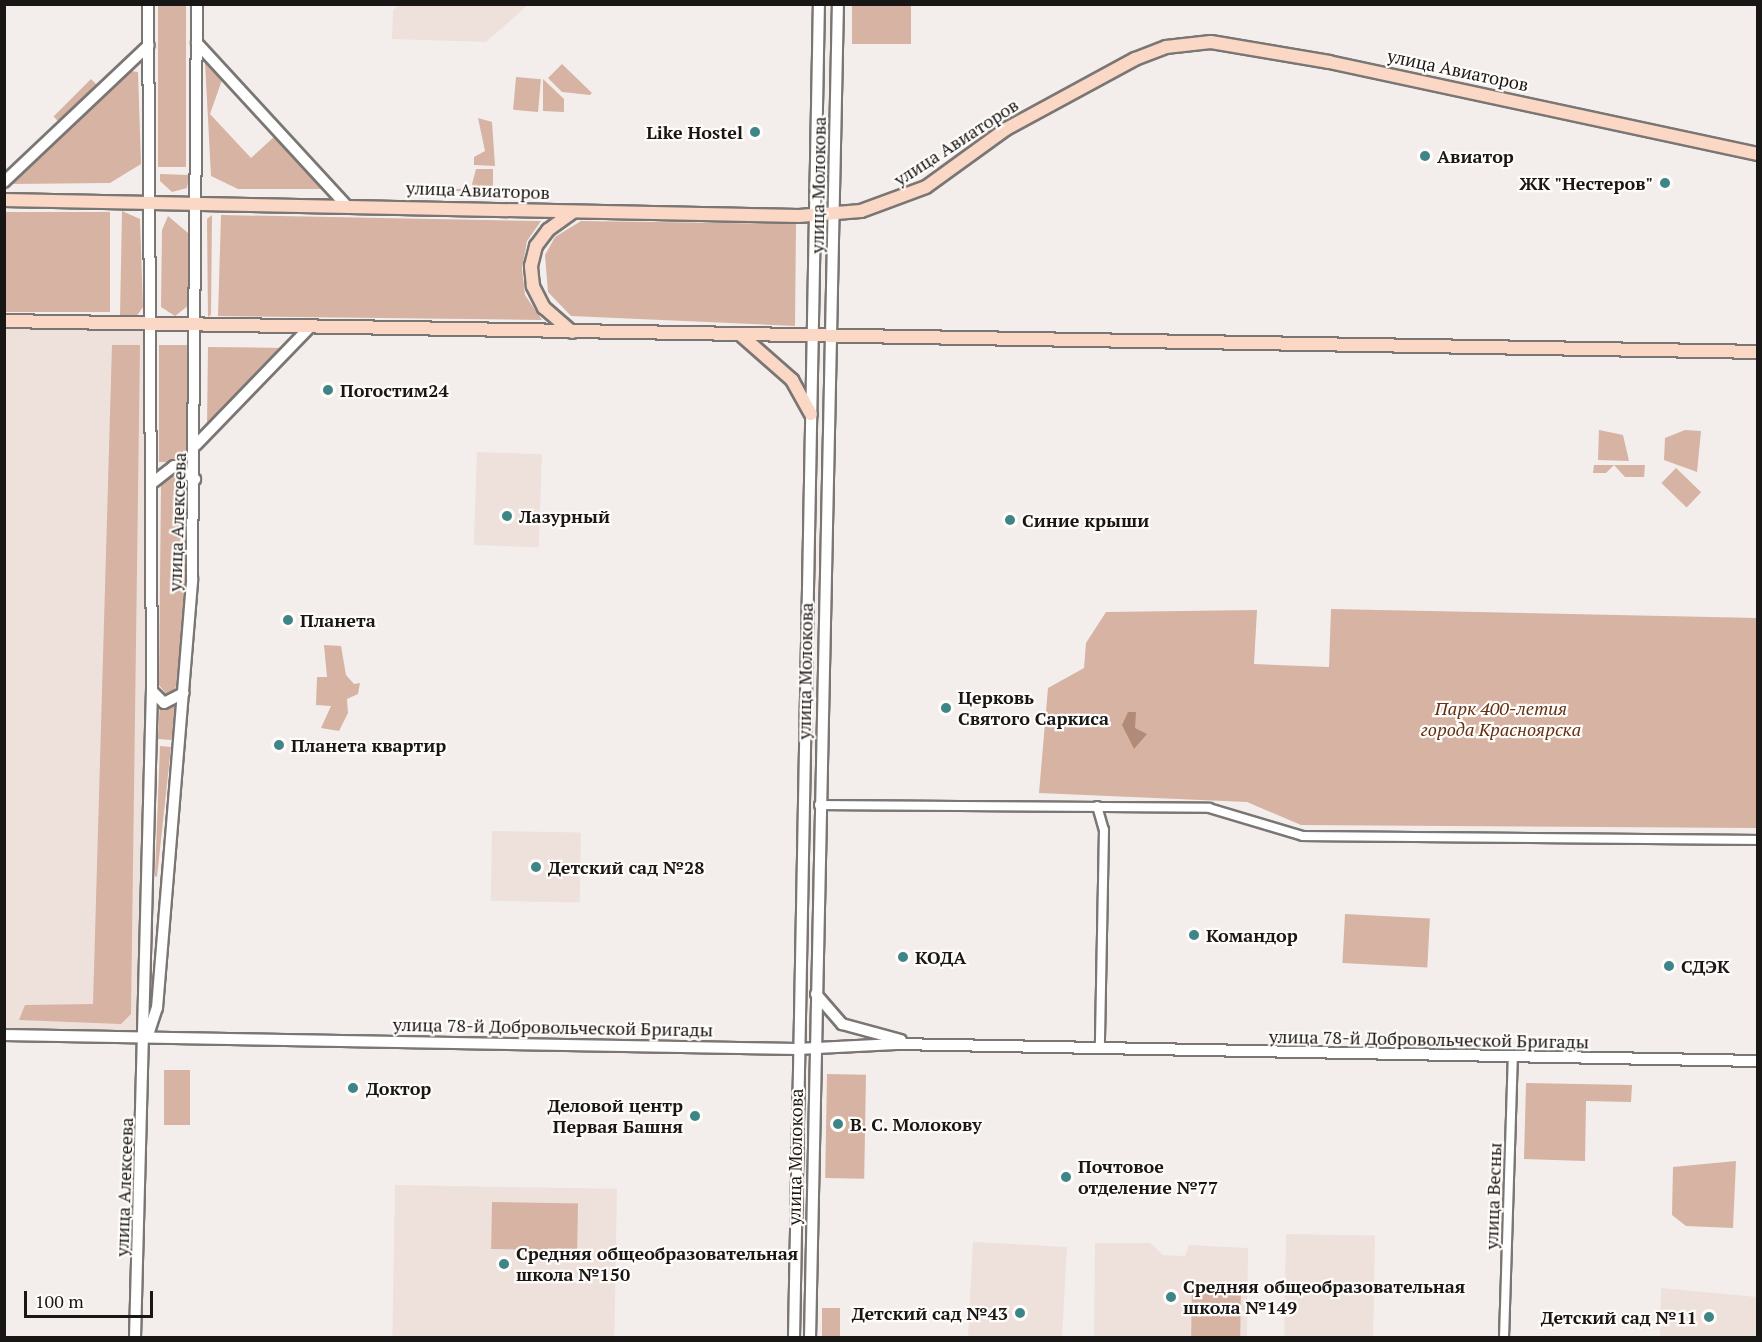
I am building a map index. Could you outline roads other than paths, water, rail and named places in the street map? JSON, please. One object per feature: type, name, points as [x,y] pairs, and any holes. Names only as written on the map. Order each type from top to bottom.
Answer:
[{"type":"main road","name":"улица Авиаторов","points":[[4,200],[346,205],[574,212],[834,214],[883,207],[917,191],[1006,129],[1135,59],[1166,47],[1211,42],[1329,62],[1758,154]]},
{"type":"main road","points":[[572,332],[544,308],[533,286],[531,266],[536,246],[548,230],[574,212]]},
{"type":"main road","points":[[4,321],[152,322],[742,336],[831,335],[1758,352]]},
{"type":"main road","points":[[742,336],[792,380],[811,414]]},
{"type":"street","name":"улица Алексеева","points":[[135,1338],[147,1038],[143,997],[152,691],[152,203],[148,4]]},
{"type":"street","name":"улица Алексеева","points":[[147,1038],[157,1008],[184,693],[195,479],[198,323],[197,4]]},
{"type":"street","name":"улица Молокова","points":[[794,1338],[797,1049],[819,4]]},
{"type":"street","name":"улица Молокова","points":[[810,1338],[815,992],[838,4]]},
{"type":"street","points":[[197,43],[346,205]]},
{"type":"street","points":[[4,182],[149,45]]},
{"type":"street","points":[[196,445],[310,327]]},
{"type":"street","points":[[151,484],[174,466],[195,479]]},
{"type":"street","points":[[152,691],[164,703],[184,693]]},
{"type":"street","points":[[819,805],[1209,808],[1303,836],[1758,840]]},
{"type":"street","points":[[1097,806],[1096,819],[1104,830],[1100,1048]]},
{"type":"street","points":[[815,992],[842,1024],[915,1044]]},
{"type":"street","name":"улица 78-й Добровольческой Бригады","points":[[4,1035],[797,1049],[814,1045],[915,1044],[1758,1061]]},
{"type":"street","name":"улица Весны","points":[[1504,1338],[1513,1056]]},
{"type":"place","name":"Like Hostel","points":[[755,132]]},
{"type":"place","name":"Авиатор","points":[[1425,156]]},
{"type":"place","name":"ЖК \"Нестеров\"","points":[[1665,183]]},
{"type":"place","name":"Погостим24","points":[[328,390]]},
{"type":"place","name":"Лазурный","points":[[507,516]]},
{"type":"place","name":"Синие крыши","points":[[1010,520]]},
{"type":"place","name":"Планета","points":[[288,620]]},
{"type":"place","name":"Церковь Святого Саркиса","points":[[946,708]]},
{"type":"place","name":"Планета квартир","points":[[279,745]]},
{"type":"place","name":"Детский сад №28","points":[[536,867]]},
{"type":"place","name":"Командор","points":[[1194,935]]},
{"type":"place","name":"КОДА","points":[[903,957]]},
{"type":"place","name":"СДЭК","points":[[1669,966]]},
{"type":"place","name":"Доктор","points":[[353,1088]]},
{"type":"place","name":"Деловой центр Первая Башня","points":[[695,1116]]},
{"type":"place","name":"В. С. Молокову","points":[[838,1124]]},
{"type":"place","name":"Почтовое отделение №77","points":[[1066,1177]]},
{"type":"place","name":"Средняя общеобразовательная школа №150","points":[[504,1264]]},
{"type":"place","name":"Средняя общеобразовательная школа №149","points":[[1171,1297]]},
{"type":"place","name":"Детский сад №43","points":[[1020,1313]]},
{"type":"place","name":"Детский сад №11","points":[[1709,1317]]},
{"type":"park label","name":"Парк 400-летия города Красноярска","points":[[1501,719]]}]
